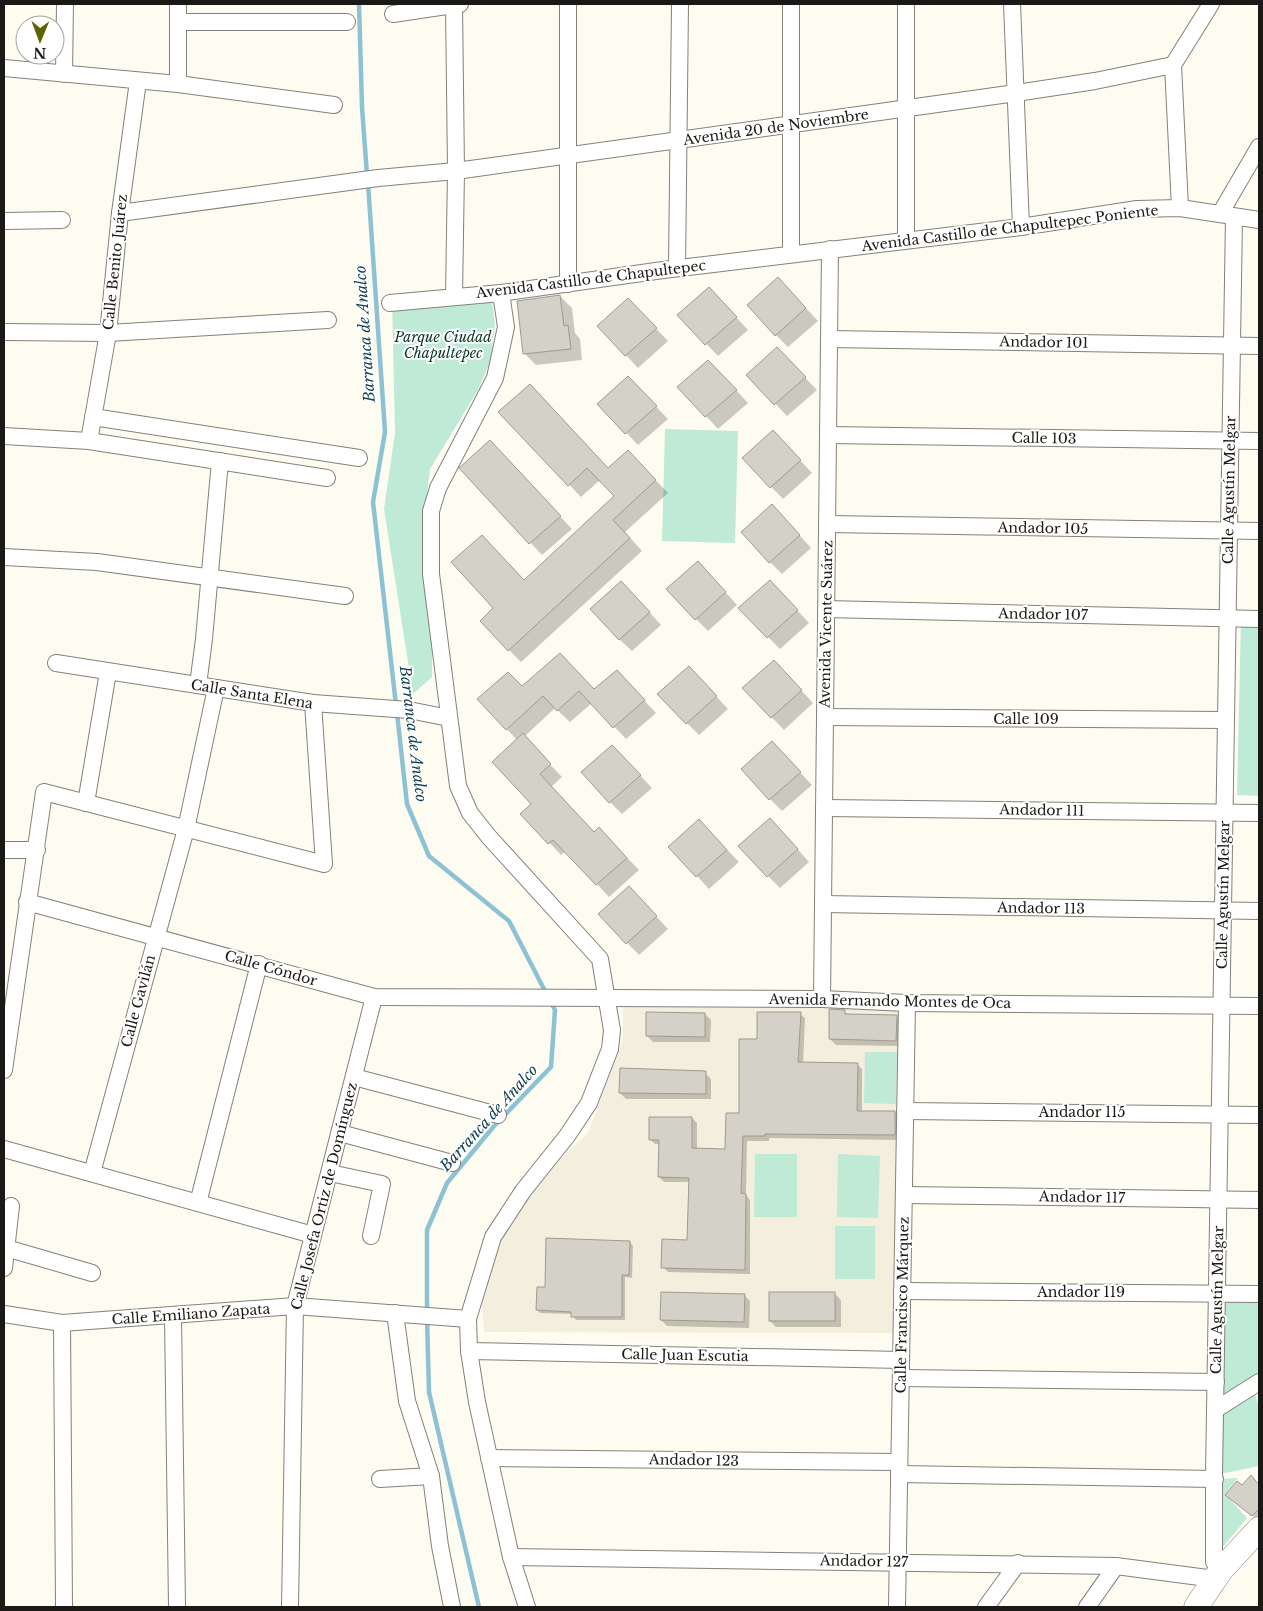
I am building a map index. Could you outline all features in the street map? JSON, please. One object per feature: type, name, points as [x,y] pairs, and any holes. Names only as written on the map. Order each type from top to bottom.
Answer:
[{"type":"street","points":[[64,74],[65,4]]},
{"type":"street","points":[[178,4],[178,84]]},
{"type":"street","points":[[392,14],[456,4],[454,296]]},
{"type":"street","points":[[568,4],[568,284]]},
{"type":"street","points":[[677,268],[680,4]]},
{"type":"street","points":[[791,4],[791,254]]},
{"type":"street","points":[[906,4],[906,240]]},
{"type":"street","points":[[1012,4],[1021,227]]},
{"type":"street","points":[[1180,208],[1174,65],[1210,4]]},
{"type":"street","points":[[178,22],[347,22]]},
{"type":"street","name":"Avenida 20 de Noviembre","points":[[120,213],[378,178],[456,171],[905,109],[1095,81],[1174,65]]},
{"type":"street","points":[[4,68],[178,84],[334,106]]},
{"type":"street","name":"Calle Benito Juárez","points":[[89,441],[108,333],[120,213],[138,81]]},
{"type":"street","points":[[1227,216],[1259,148]]},
{"type":"street","name":"Avenida Castillo de Chapultepec Poniente","points":[[791,254],[1021,227],[1137,209],[1180,208],[1259,220]]},
{"type":"street","name":"Calle Agustín Melgar","points":[[1218,1574],[1214,1562],[1215,1410],[1232,345],[1227,216]]},
{"type":"street","points":[[4,221],[62,220]]},
{"type":"street","name":"Avenida Vicente Suárez","points":[[822,999],[830,250]]},
{"type":"street","name":"Avenida Castillo de Chapultepec","points":[[390,302],[501,293],[791,254]]},
{"type":"street","points":[[501,293],[506,327],[495,378],[438,488],[431,511],[431,574],[458,786],[470,813],[489,837],[600,959],[612,1030],[610,1049],[590,1103],[567,1136],[523,1191],[493,1236],[468,1319],[469,1351],[489,1458],[511,1557],[528,1607]]},
{"type":"street","points":[[4,332],[108,333],[328,320]]},
{"type":"street","name":"Andador 101","points":[[830,339],[1259,346]]},
{"type":"street","points":[[93,416],[359,458]]},
{"type":"street","name":"Calle 103","points":[[828,435],[1259,441]]},
{"type":"street","points":[[4,436],[89,441],[327,478]]},
{"type":"street","points":[[198,686],[220,462]]},
{"type":"street","name":"Andador 105","points":[[827,524],[1259,531]]},
{"type":"street","points":[[4,557],[98,562],[345,596]]},
{"type":"street","name":"Andador 107","points":[[826,609],[1259,619]]},
{"type":"street","name":"Calle Santa Elena","points":[[56,663],[313,703],[409,710],[448,718]]},
{"type":"street","points":[[86,803],[108,672]]},
{"type":"street","name":"Calle Gavilán","points":[[92,1173],[186,829],[216,688]]},
{"type":"street","points":[[4,1070],[44,792],[324,864],[313,703]]},
{"type":"street","name":"Calle 109","points":[[825,717],[1226,720]]},
{"type":"street","name":"Andador 111","points":[[824,808],[1259,812]]},
{"type":"street","points":[[4,850],[37,850]]},
{"type":"street","name":"Calle Cóndor","points":[[27,902],[374,997],[520,997]]},
{"type":"street","name":"Andador 113","points":[[823,904],[1259,911]]},
{"type":"street","points":[[198,1202],[259,964]]},
{"type":"street","name":"Calle Josefa Ortiz de Domínguez","points":[[290,1607],[295,1306],[374,997]]},
{"type":"street","name":"Avenida Fernando Montes de Oca","points":[[520,997],[564,999],[822,999],[907,1003],[1259,1006]]},
{"type":"street","name":"Calle Francisco Márquez","points":[[897,1607],[907,1003]]},
{"type":"street","points":[[354,1077],[498,1115]]},
{"type":"street","name":"Andador 115","points":[[905,1111],[1259,1114]]},
{"type":"street","points":[[340,1133],[452,1163]]},
{"type":"street","points":[[4,1149],[313,1235]]},
{"type":"street","points":[[330,1174],[382,1184],[371,1236]]},
{"type":"street","name":"Andador 117","points":[[904,1194],[1259,1200]]},
{"type":"street","points":[[4,1268],[11,1206]]},
{"type":"street","points":[[6,1248],[92,1273]]},
{"type":"street","name":"Andador 119","points":[[902,1291],[1259,1294]]},
{"type":"street","name":"Calle Emiliano Zapata","points":[[4,1314],[62,1323],[295,1306],[468,1319]]},
{"type":"street","points":[[395,1313],[407,1402],[430,1476],[440,1546],[452,1607]]},
{"type":"street","points":[[173,1316],[177,1607]]},
{"type":"street","points":[[62,1323],[64,1607]]},
{"type":"street","name":"Calle Juan Escutia","points":[[469,1351],[901,1360]]},
{"type":"street","points":[[901,1378],[1216,1382]]},
{"type":"street","points":[[1215,1410],[1259,1382]]},
{"type":"street","name":"Andador 123","points":[[489,1458],[899,1468],[1215,1479]]},
{"type":"street","points":[[380,1479],[430,1476]]},
{"type":"street","points":[[1196,1607],[1218,1574],[1259,1529]]},
{"type":"street","name":"Andador 127","points":[[511,1557],[1018,1563],[1116,1566],[1218,1574]]},
{"type":"street","points":[[986,1607],[1018,1563]]},
{"type":"street","points":[[1088,1607],[1116,1566]]},
{"type":"shaded area","points":[[623,1005],[907,1008],[900,1333],[484,1332],[482,1304],[501,1236],[528,1191],[588,1133],[623,1040]]},
{"type":"green space","name":"Parque Ciudad Chapultepec","points":[[449,291],[492,301],[495,325],[490,362],[478,390],[430,469],[423,532],[432,613],[432,677],[413,694],[384,509],[395,433],[392,294]]},
{"type":"green space","points":[[665,429],[738,431],[735,543],[662,541]]},
{"type":"green space","points":[[1241,619],[1259,619],[1259,796],[1237,795]]},
{"type":"green space","points":[[865,1052],[897,1052],[896,1104],[864,1103]]},
{"type":"green space","points":[[755,1154],[797,1154],[797,1217],[754,1217]]},
{"type":"green space","points":[[838,1154],[880,1156],[878,1218],[837,1217]]},
{"type":"green space","points":[[835,1226],[875,1226],[875,1279],[835,1279]]},
{"type":"green space","points":[[1217,1294],[1259,1295],[1259,1382],[1253,1386],[1259,1408],[1259,1466],[1215,1475]]},
{"type":"green space","points":[[1238,1478],[1225,1494],[1247,1518],[1222,1548],[1219,1479]]},
{"type":"building","points":[[778,277],[806,308],[775,336],[747,305]]},
{"type":"building","points":[[709,287],[737,317],[705,345],[677,315]]},
{"type":"building","points":[[560,295],[564,326],[568,325],[571,349],[523,354],[517,301]]},
{"type":"building","points":[[628,298],[657,328],[625,356],[597,326]]},
{"type":"building","points":[[777,347],[806,377],[774,405],[746,375]]},
{"type":"building","points":[[708,360],[737,390],[705,417],[677,387]]},
{"type":"building","points":[[628,376],[657,406],[625,434],[597,404]]},
{"type":"building","points":[[530,384],[608,468],[628,450],[656,480],[613,520],[630,538],[508,651],[480,621],[493,608],[451,562],[482,535],[524,580],[614,496],[587,468],[568,486],[498,412]]},
{"type":"building","points":[[773,430],[801,460],[770,488],[742,458]]},
{"type":"building","points":[[490,440],[561,516],[529,544],[459,468]]},
{"type":"building","points":[[772,504],[800,535],[769,563],[741,532]]},
{"type":"building","points":[[698,561],[726,592],[695,620],[666,589]]},
{"type":"building","points":[[770,580],[798,610],[767,638],[738,608]]},
{"type":"building","points":[[621,581],[650,612],[619,640],[590,609]]},
{"type":"building","points":[[560,653],[594,689],[617,670],[645,700],[613,728],[579,691],[557,711],[543,696],[506,730],[477,699],[508,672],[522,686]]},
{"type":"building","points":[[774,660],[802,690],[771,718],[742,688]]},
{"type":"building","points":[[689,666],[717,696],[686,724],[657,694]]},
{"type":"building","points":[[523,733],[551,764],[540,774],[594,832],[599,827],[627,858],[596,885],[553,840],[548,844],[520,814],[531,804],[492,762]]},
{"type":"building","points":[[772,741],[801,772],[769,800],[741,769]]},
{"type":"building","points":[[612,745],[641,775],[609,803],[581,772]]},
{"type":"building","points":[[770,818],[798,849],[767,877],[738,846]]},
{"type":"building","points":[[699,819],[727,850],[696,877],[668,847]]},
{"type":"building","points":[[629,886],[657,916],[626,944],[598,914]]},
{"type":"building","points":[[829,1009],[845,1010],[845,1014],[897,1015],[896,1041],[829,1039]]},
{"type":"building","points":[[646,1012],[705,1013],[705,1037],[646,1036]]},
{"type":"building","points":[[757,1012],[801,1012],[798,1062],[858,1063],[857,1111],[895,1111],[895,1135],[765,1134],[765,1136],[743,1136],[741,1193],[746,1194],[745,1270],[661,1268],[662,1239],[687,1240],[689,1178],[658,1177],[659,1140],[649,1140],[649,1117],[692,1117],[692,1148],[725,1149],[726,1113],[739,1113],[739,1039],[757,1039]]},
{"type":"building","points":[[620,1068],[706,1071],[706,1094],[619,1093]]},
{"type":"building","points":[[546,1238],[630,1241],[629,1275],[622,1275],[622,1317],[571,1317],[571,1312],[536,1310],[537,1287],[545,1287]]},
{"type":"building","points":[[661,1292],[745,1294],[744,1322],[660,1320]]},
{"type":"building","points":[[769,1292],[835,1292],[835,1321],[769,1321]]},
{"type":"building","points":[[1251,1475],[1259,1485],[1259,1509],[1252,1516],[1225,1495],[1237,1481],[1242,1485]]},
{"type":"waterway","name":"Barranca de Analco","points":[[359,4],[362,107],[367,175]]},
{"type":"waterway","name":"Barranca de Analco","points":[[368,183],[385,432],[373,502],[396,705]]},
{"type":"waterway","name":"Barranca de Analco","points":[[397,713],[407,804],[429,856],[509,921],[546,993]]},
{"type":"waterway","name":"Barranca de Analco","points":[[427,1312],[427,1230],[447,1183],[494,1126],[551,1067],[555,1010],[551,1002]]},
{"type":"waterway","name":"Barranca de Analco","points":[[427,1319],[429,1392],[479,1607]]}]
